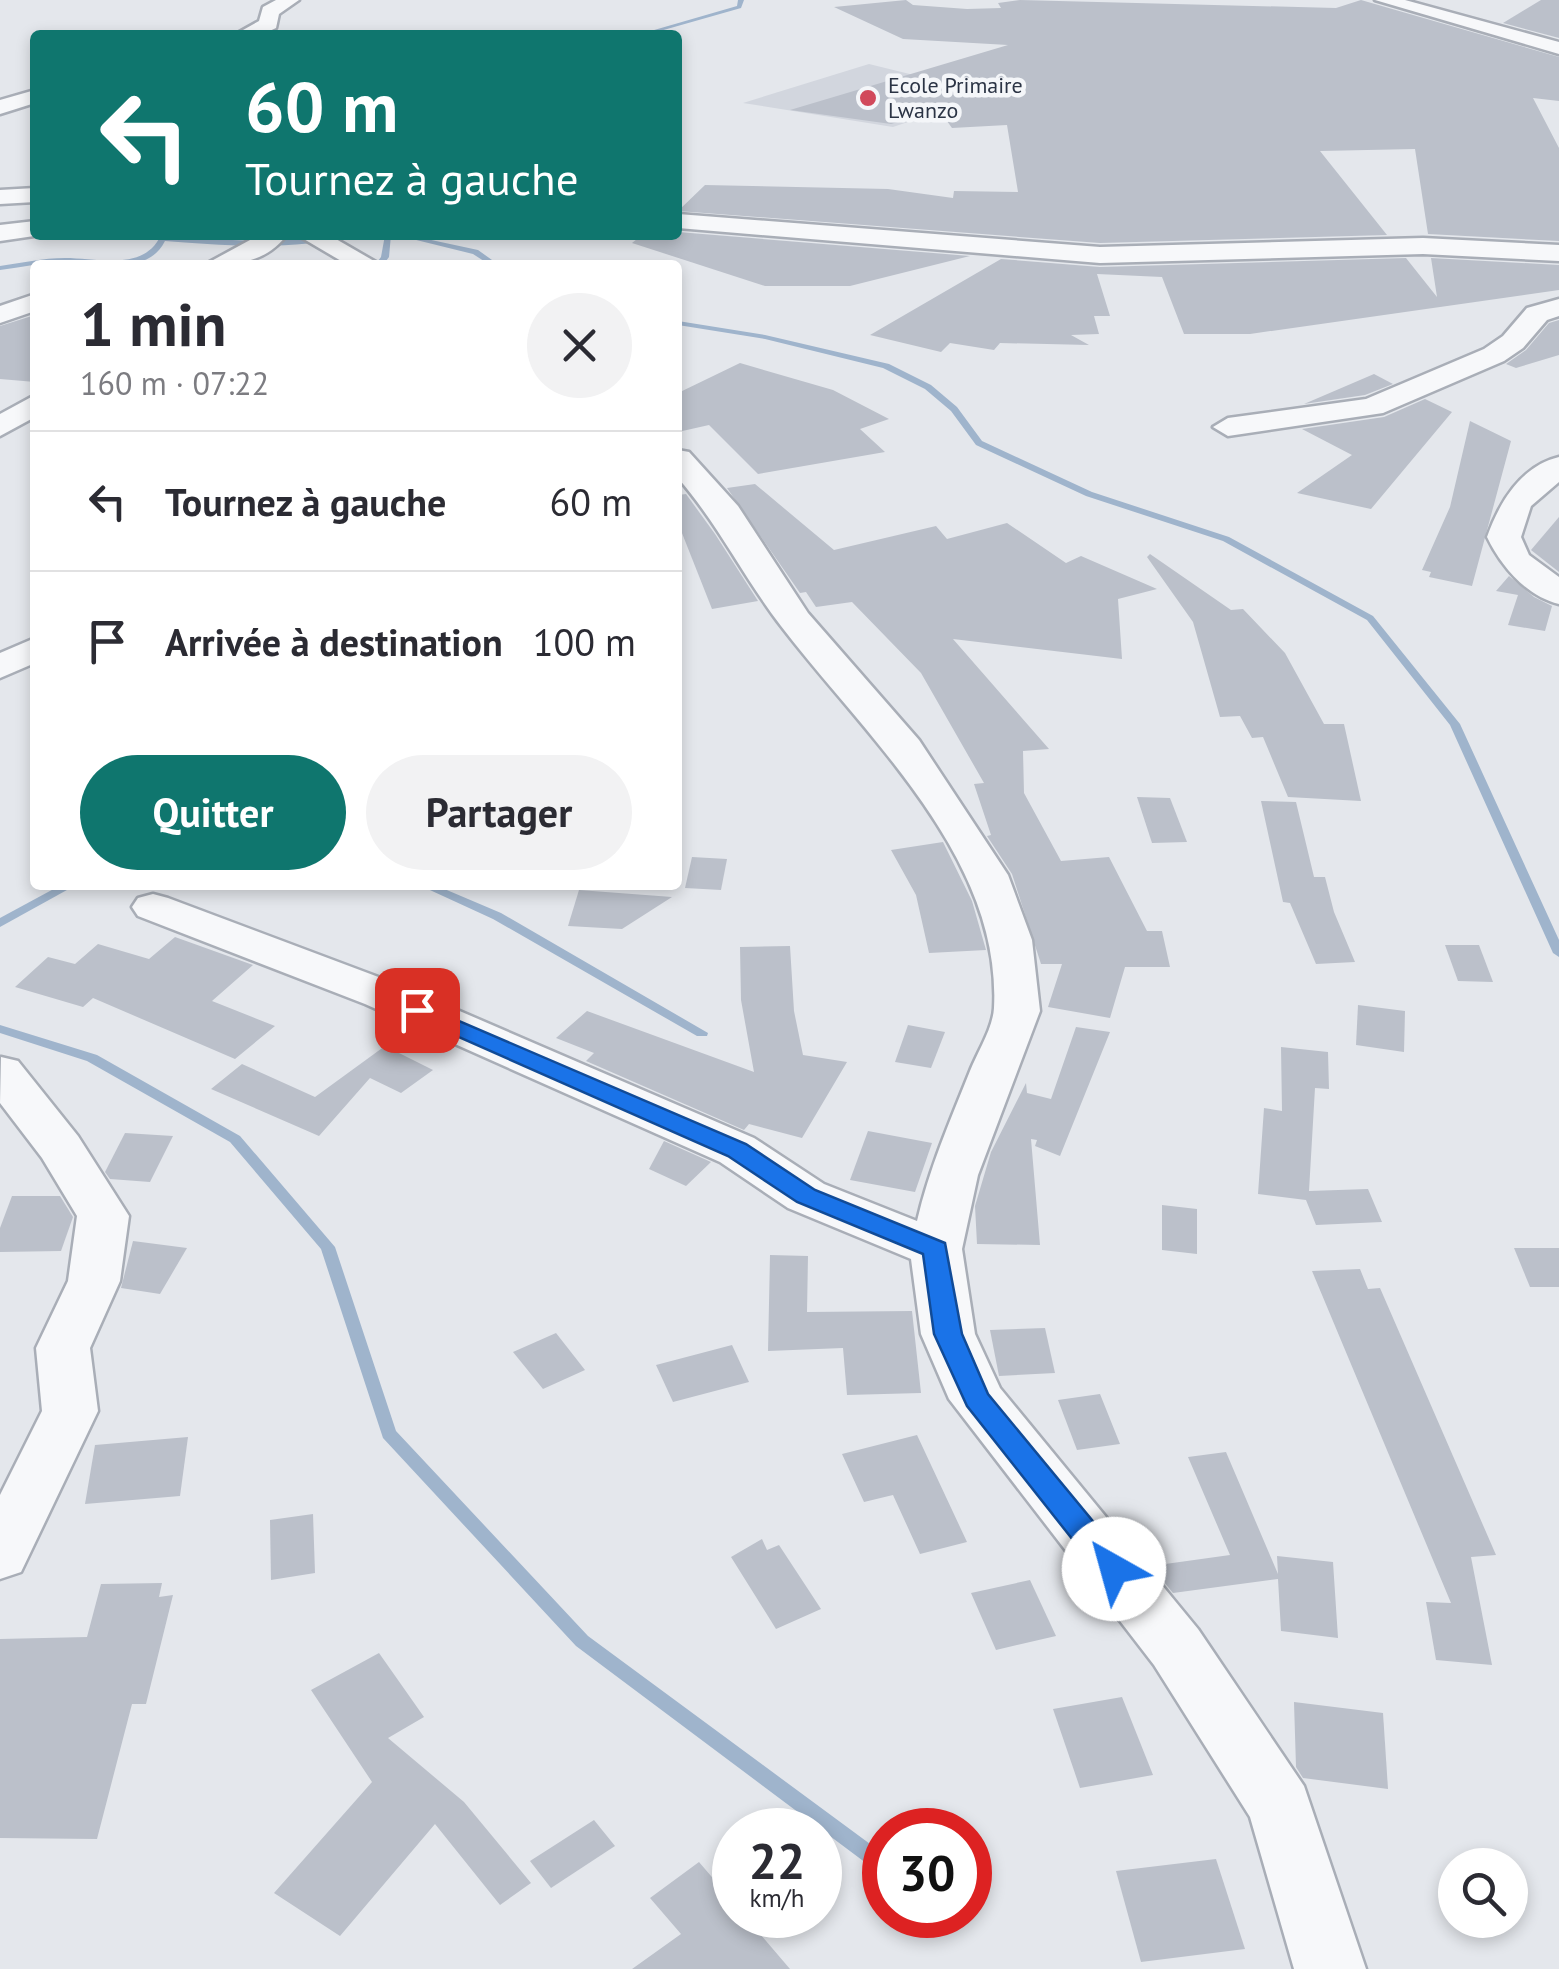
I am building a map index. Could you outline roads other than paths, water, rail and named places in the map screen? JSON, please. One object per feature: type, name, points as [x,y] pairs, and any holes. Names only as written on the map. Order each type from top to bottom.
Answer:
[{"type":"street","points":[[256,30],[270,24],[270,11],[290,0]]},
{"type":"street","points":[[1384,0],[1510,24],[1559,48]]},
{"type":"street","points":[[0,107],[30,98]]},
{"type":"street","points":[[0,197],[30,196]]},
{"type":"street","points":[[682,221],[1100,256],[1423,246],[1559,253]]},
{"type":"street","points":[[0,233],[30,229]]},
{"type":"street","points":[[320,240],[358,260]]},
{"type":"street","points":[[228,260],[266,242]]},
{"type":"street","points":[[0,316],[30,304]]},
{"type":"street","points":[[1228,427],[1372,406],[1494,356],[1513,342],[1537,314],[1559,307]]},
{"type":"street","points":[[0,427],[30,407]]},
{"type":"street","points":[[682,464],[726,513],[794,619],[905,748],[987,875],[1010,940],[1017,1011],[953,1174],[936,1249],[948,1334],[977,1399],[1176,1648],[1280,1807],[1330,1969]]},
{"type":"street","points":[[1559,466],[1516,502],[1504,537],[1514,560],[1559,594]]},
{"type":"street","points":[[0,667],[30,652]]},
{"type":"street","points":[[153,907],[434,1018],[737,1150],[806,1196],[936,1249]]},
{"type":"street","points":[[0,1555],[70,1411],[63,1348],[94,1280],[103,1216],[61,1148],[1,1072]]},
{"type":"waterway","points":[[658,30],[739,7],[741,0]]},
{"type":"waterway","points":[[136,260],[149,255],[162,240]]},
{"type":"waterway","points":[[182,240],[311,240]]},
{"type":"waterway","points":[[383,260],[387,240]]},
{"type":"waterway","points":[[421,240],[475,252],[487,260]]},
{"type":"waterway","points":[[0,268],[30,264]]},
{"type":"waterway","points":[[682,324],[765,337],[886,366],[928,387],[954,409],[979,443],[1089,494],[1226,539],[1370,618],[1455,724],[1559,953]]},
{"type":"waterway","points":[[0,923],[61,890]]},
{"type":"waterway","points":[[437,890],[497,916],[702,1033]]},
{"type":"waterway","points":[[0,1029],[92,1058],[235,1139],[328,1247],[389,1434],[582,1641],[862,1849]]},
{"type":"place","name":"Ecole Primaire Lwanzo","points":[[868,98]]}]
